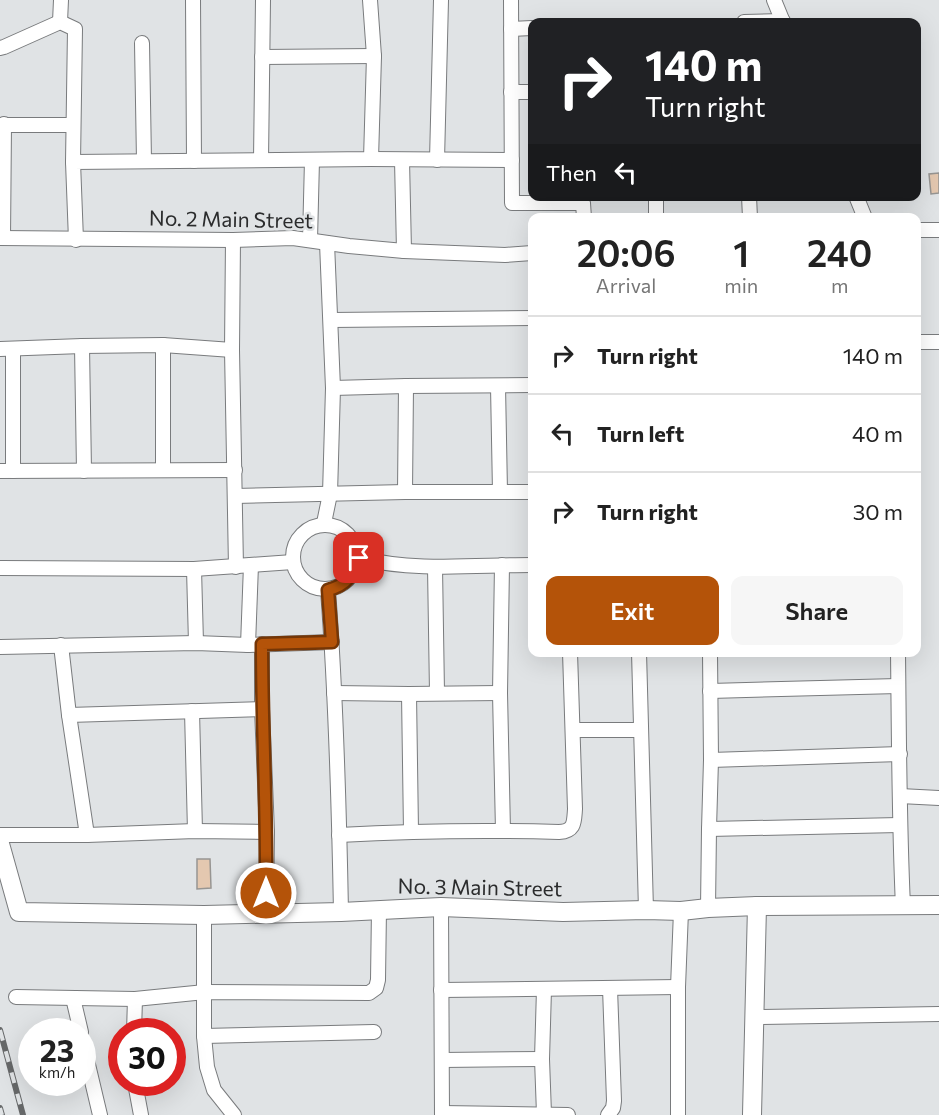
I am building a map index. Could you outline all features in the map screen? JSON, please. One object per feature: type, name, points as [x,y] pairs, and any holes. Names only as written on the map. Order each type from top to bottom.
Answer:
[{"type":"street","points":[[60,22],[61,0]]},
{"type":"street","points":[[190,0],[194,161]]},
{"type":"street","points":[[261,160],[263,0]]},
{"type":"street","points":[[370,0],[374,56],[371,159]]},
{"type":"street","points":[[437,160],[441,0]]},
{"type":"street","points":[[511,0],[512,203],[559,201]]},
{"type":"street","points":[[774,0],[781,18]]},
{"type":"street","points":[[0,48],[60,22],[75,29],[73,162],[76,240]]},
{"type":"street","points":[[511,29],[528,28]]},
{"type":"street","points":[[142,42],[144,161]]},
{"type":"street","points":[[262,57],[374,56]]},
{"type":"street","points":[[511,92],[528,92]]},
{"type":"street","points":[[2,238],[2,124],[73,125]]},
{"type":"street","points":[[402,159],[404,251]]},
{"type":"street","points":[[310,240],[312,160]]},
{"type":"street","points":[[73,162],[512,160]]},
{"type":"street","points":[[921,230],[939,230]]},
{"type":"street","name":"No. 2 Main Street","points":[[2,238],[76,240],[293,238],[404,251],[505,255],[528,253]]},
{"type":"street","points":[[234,240],[232,350],[236,567]]},
{"type":"street","points":[[324,523],[330,494],[333,388],[327,243]]},
{"type":"street","points":[[330,320],[528,318]]},
{"type":"street","points":[[921,342],[939,342]]},
{"type":"street","points":[[232,350],[163,345],[6,349],[7,471],[235,470]]},
{"type":"street","points":[[163,345],[163,469]]},
{"type":"street","points":[[82,346],[84,471]]},
{"type":"street","points":[[333,388],[528,385]]},
{"type":"street","points":[[405,492],[406,386]]},
{"type":"street","points":[[498,386],[500,492]]},
{"type":"street","points":[[235,495],[528,492]]},
{"type":"street","points":[[324,523],[342,528],[355,541],[359,558],[352,576],[337,588],[328,590],[318,589],[301,579],[293,562],[295,543],[306,529],[324,523]]},
{"type":"street","points":[[359,558],[394,565],[435,567],[528,565]]},
{"type":"street","points":[[0,568],[194,568],[293,562]]},
{"type":"street","points":[[502,565],[500,693],[503,831]]},
{"type":"street","points":[[248,645],[250,566]]},
{"type":"street","points":[[435,567],[437,693]]},
{"type":"street","points":[[194,568],[196,643]]},
{"type":"street","points":[[328,590],[334,693],[340,912]]},
{"type":"street","points":[[0,647],[332,642]]},
{"type":"street","points":[[262,644],[267,831],[266,914]]},
{"type":"street","points":[[61,645],[87,835]]},
{"type":"street","points":[[339,835],[411,831],[566,832],[573,826],[575,808],[570,657]]},
{"type":"street","points":[[639,657],[646,910]]},
{"type":"street","points":[[708,908],[711,760],[710,657]]},
{"type":"street","points":[[897,657],[899,825],[903,906]]},
{"type":"street","points":[[710,691],[898,686]]},
{"type":"street","points":[[334,693],[500,693]]},
{"type":"street","points":[[409,694],[411,831]]},
{"type":"street","points":[[69,715],[262,709]]},
{"type":"street","points":[[192,711],[195,831]]},
{"type":"street","points":[[573,730],[640,730]]},
{"type":"street","points":[[711,760],[900,754]]},
{"type":"street","points":[[900,796],[939,798]]},
{"type":"street","points":[[709,829],[899,825]]},
{"type":"street","points":[[0,835],[267,831]]},
{"type":"street","name":"No. 3 Main Street","points":[[0,844],[20,912],[204,915],[441,907],[563,912],[681,911],[757,906],[939,905]]},
{"type":"street","points":[[753,1115],[757,906]]},
{"type":"street","points":[[441,907],[442,1114],[568,1115]]},
{"type":"street","points":[[16,997],[135,999],[205,992],[369,993],[376,988],[378,980],[379,909]]},
{"type":"street","points":[[678,1115],[678,987],[681,911]]},
{"type":"street","points":[[204,915],[204,1036],[207,1067],[214,1090],[234,1115]]},
{"type":"street","points":[[441,990],[678,987]]},
{"type":"street","points":[[608,1115],[613,1108],[614,1101],[610,988]]},
{"type":"street","points":[[544,989],[542,1059],[544,1114]]},
{"type":"street","points":[[73,998],[78,1018]]},
{"type":"street","points":[[134,1018],[135,999]]},
{"type":"street","points":[[755,1017],[939,1014]]},
{"type":"street","points":[[204,1036],[374,1032]]},
{"type":"street","points":[[442,1060],[542,1059]]},
{"type":"street","points":[[96,1096],[100,1115]]},
{"type":"street","points":[[137,1096],[141,1115]]},
{"type":"building","points":[[939,173],[939,193],[931,194],[929,174]]},
{"type":"building","points":[[197,859],[210,859],[211,888],[197,889]]},
{"type":"railway","points":[[0,1030],[23,1115]]},
{"type":"railway","points":[[0,1108],[2,1115]]},
{"type":"route","points":[[266,893],[267,831],[262,644],[332,642],[328,590],[337,588],[352,576],[359,558]]}]
